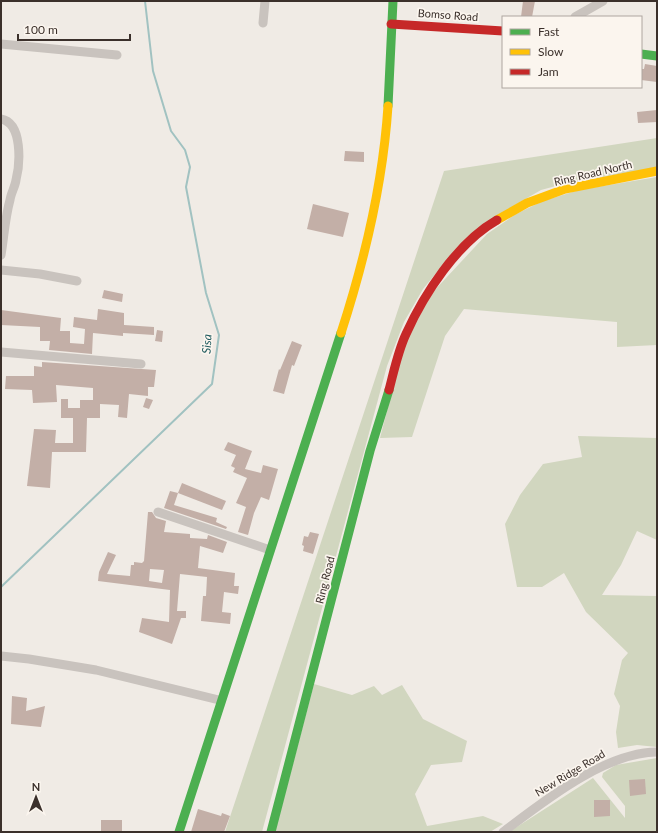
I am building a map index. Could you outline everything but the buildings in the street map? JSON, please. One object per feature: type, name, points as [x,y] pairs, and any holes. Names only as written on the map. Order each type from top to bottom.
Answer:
[{"type":"street","points":[[263,23],[265,1]]},
{"type":"street","points":[[179,832],[219,700],[270,550],[335,350],[362,260],[382,169],[389,86],[392,1]]},
{"type":"street","points":[[577,16],[604,1]]},
{"type":"street","name":"Bomso Road","points":[[391,24],[502,31]]},
{"type":"street","points":[[1,44],[117,55]]},
{"type":"street","points":[[642,54],[657,56]]},
{"type":"street","points":[[1,119],[11,124],[16,133],[19,147],[16,180],[5,198],[1,255]]},
{"type":"street","name":"Ring Road North","points":[[405,335],[425,298],[441,274],[464,247],[490,224],[527,203],[565,189],[657,171]]},
{"type":"street","points":[[1,270],[40,274],[77,281]]},
{"type":"street","name":"Ring Road","points":[[271,832],[370,451],[405,335]]},
{"type":"street","points":[[1,352],[141,364]]},
{"type":"street","points":[[158,512],[270,550]]},
{"type":"street","points":[[1,656],[96,670],[219,700]]},
{"type":"street","name":"New Ridge Road","points":[[503,832],[544,802],[610,762],[634,754],[657,752]]},
{"type":"green space","points":[[657,138],[657,168],[567,183],[541,190],[515,205],[437,272],[423,289],[404,322],[387,366],[262,832],[225,832],[444,171]]},
{"type":"green space","points":[[657,177],[657,345],[617,347],[617,322],[464,309],[445,336],[412,437],[380,438],[404,345],[432,293],[487,234],[516,214],[543,201],[579,190]]},
{"type":"green space","points":[[578,436],[657,438],[657,540],[637,531],[621,565],[602,595],[657,596],[657,747],[637,745],[618,748],[616,732],[620,706],[614,694],[622,660],[628,653],[586,612],[564,573],[542,587],[517,587],[505,524],[520,495],[543,464],[582,457]]},
{"type":"green space","points":[[314,684],[352,695],[374,686],[382,695],[402,685],[423,719],[467,741],[462,762],[431,765],[415,794],[427,826],[483,816],[503,824],[490,832],[275,832]]},
{"type":"green space","points":[[657,758],[657,832],[509,832],[593,778],[625,818],[625,806],[602,777],[603,773],[616,765]]},
{"type":"waterway","name":"Sisa","points":[[1,587],[212,384],[219,335],[206,293],[186,187],[190,167],[185,150],[171,131],[153,71],[145,1]]},
{"type":"traffic: fast","points":[[388,106],[393,1]]},
{"type":"traffic: fast","points":[[642,54],[657,56]]},
{"type":"traffic: fast","points":[[179,832],[341,333]]},
{"type":"traffic: fast","points":[[271,832],[370,451],[389,390]]},
{"type":"traffic: slow","points":[[341,333],[358,277],[372,221],[382,164],[388,106]]},
{"type":"traffic: slow","points":[[497,220],[527,203],[565,189],[657,171]]},
{"type":"traffic: jam","points":[[391,24],[502,31]]},
{"type":"traffic: jam","points":[[389,390],[396,361],[403,341],[413,319],[432,286],[468,242],[497,220]]}]
